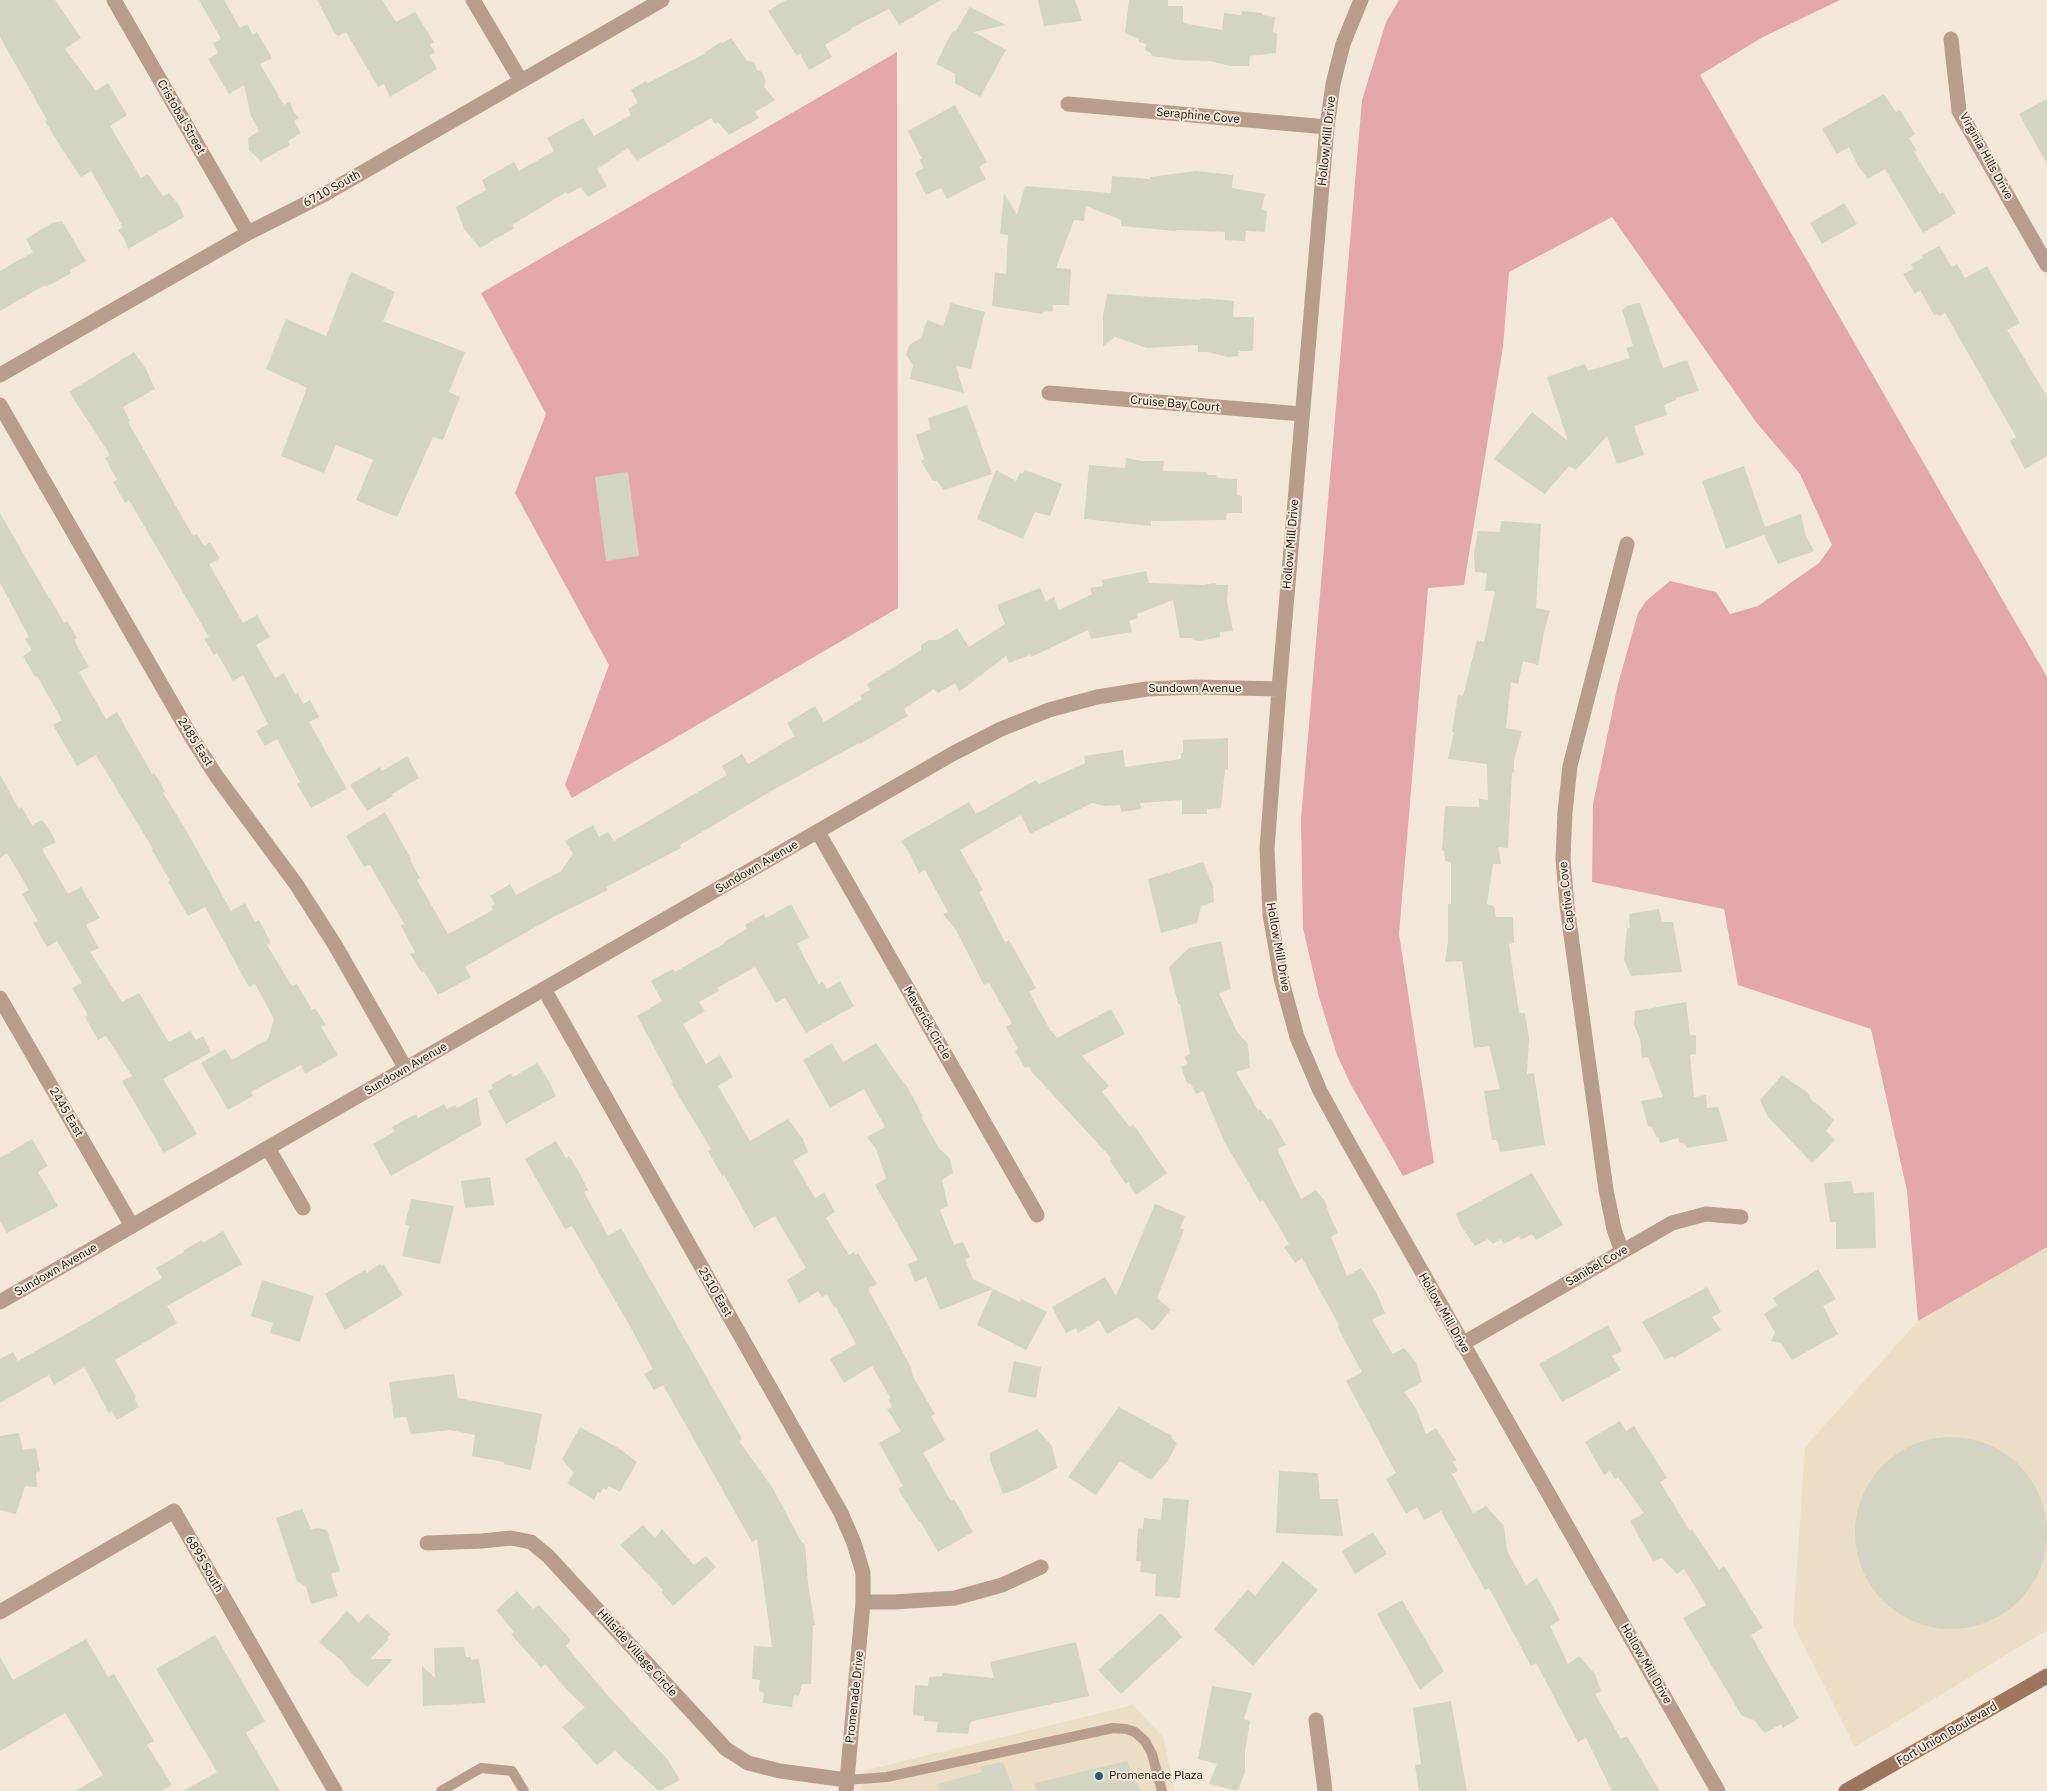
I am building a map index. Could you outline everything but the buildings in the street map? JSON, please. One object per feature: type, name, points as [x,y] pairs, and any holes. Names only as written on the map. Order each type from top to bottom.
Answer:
[{"type":"main road","name":"Fort Union Boulevard","points":[[1846,1791],[2047,1676]]},
{"type":"street","name":"Cristobal Street","points":[[114,0],[248,233]]},
{"type":"street","points":[[473,0],[521,81]]},
{"type":"street","name":"6710 South","points":[[0,375],[248,233],[325,194],[662,0]]},
{"type":"street","name":"Hollow Mill Drive","points":[[1361,0],[1343,44],[1333,84],[1327,127],[1302,414],[1267,848],[1270,914],[1281,978],[1297,1037],[1320,1091],[1462,1344],[1718,1791]]},
{"type":"street","name":"Virginia Hills Drive","points":[[1951,39],[1959,111],[2047,265]]},
{"type":"street","name":"Seraphine Cove","points":[[1068,104],[1327,127]]},
{"type":"street","name":"Cruise Bay Court","points":[[1049,393],[1302,414]]},
{"type":"street","name":"2485 East","points":[[0,405],[192,738],[217,777],[296,884],[335,945],[406,1069]]},
{"type":"street","name":"Captiva Cove","points":[[1622,1252],[1614,1229],[1606,1190],[1567,906],[1563,859],[1565,812],[1570,766],[1627,544]]},
{"type":"street","name":"Sundown Avenue","points":[[0,1302],[962,749],[1001,729],[1049,710],[1097,697],[1147,689],[1196,687],[1280,689]]},
{"type":"street","name":"Maverick Circle","points":[[818,832],[1037,1215]]},
{"type":"street","name":"2510 East","points":[[544,990],[841,1513],[854,1543],[863,1573],[863,1602]]},
{"type":"street","name":"2445 East","points":[[0,998],[132,1226]]},
{"type":"street","points":[[268,1148],[303,1208]]},
{"type":"street","name":"Sanibel Cove","points":[[1462,1344],[1672,1223],[1706,1214],[1741,1217]]},
{"type":"street","name":"6895 South","points":[[0,1612],[174,1511],[335,1791]]},
{"type":"street","name":"Hillside Village Circle","points":[[427,1543],[511,1538],[531,1542],[548,1556],[726,1750],[748,1763],[846,1786]]},
{"type":"street","points":[[863,1602],[955,1598],[1002,1585],[1040,1567]]},
{"type":"street","name":"Promenade Drive","points":[[846,1786],[863,1602]]},
{"type":"street","points":[[1316,1720],[1325,1791]]},
{"type":"lane","points":[[846,1786],[1113,1728],[1135,1732],[1145,1741],[1152,1754],[1162,1791]]},
{"type":"lane","points":[[441,1791],[481,1768],[512,1771],[524,1791]]},
{"type":"shaded area","points":[[1399,0],[1840,0],[1763,37],[1700,75],[2047,677],[2047,1247],[1918,1321],[1907,1191],[1871,1029],[1738,985],[1724,909],[1592,882],[1593,804],[1618,684],[1638,613],[1646,601],[1670,581],[1716,592],[1730,614],[1758,606],[1819,563],[1832,545],[1800,474],[1756,422],[1612,217],[1509,272],[1503,347],[1464,585],[1428,588],[1399,934],[1434,1163],[1403,1176],[1351,1085],[1337,1055],[1319,997],[1303,928],[1301,819],[1362,100],[1386,22]]},
{"type":"shaded area","points":[[897,52],[898,608],[572,798],[565,785],[609,665],[515,493],[546,414],[481,293]]},
{"type":"shaded area","points":[[2047,1247],[2047,1630],[1855,1747],[1793,1624],[1805,1447],[1918,1321]]},
{"type":"shaded area","points":[[1133,1705],[1163,1737],[1175,1791],[861,1791],[864,1772],[867,1770]]},
{"type":"place","name":"Promenade Plaza","points":[[1099,1776]]}]
